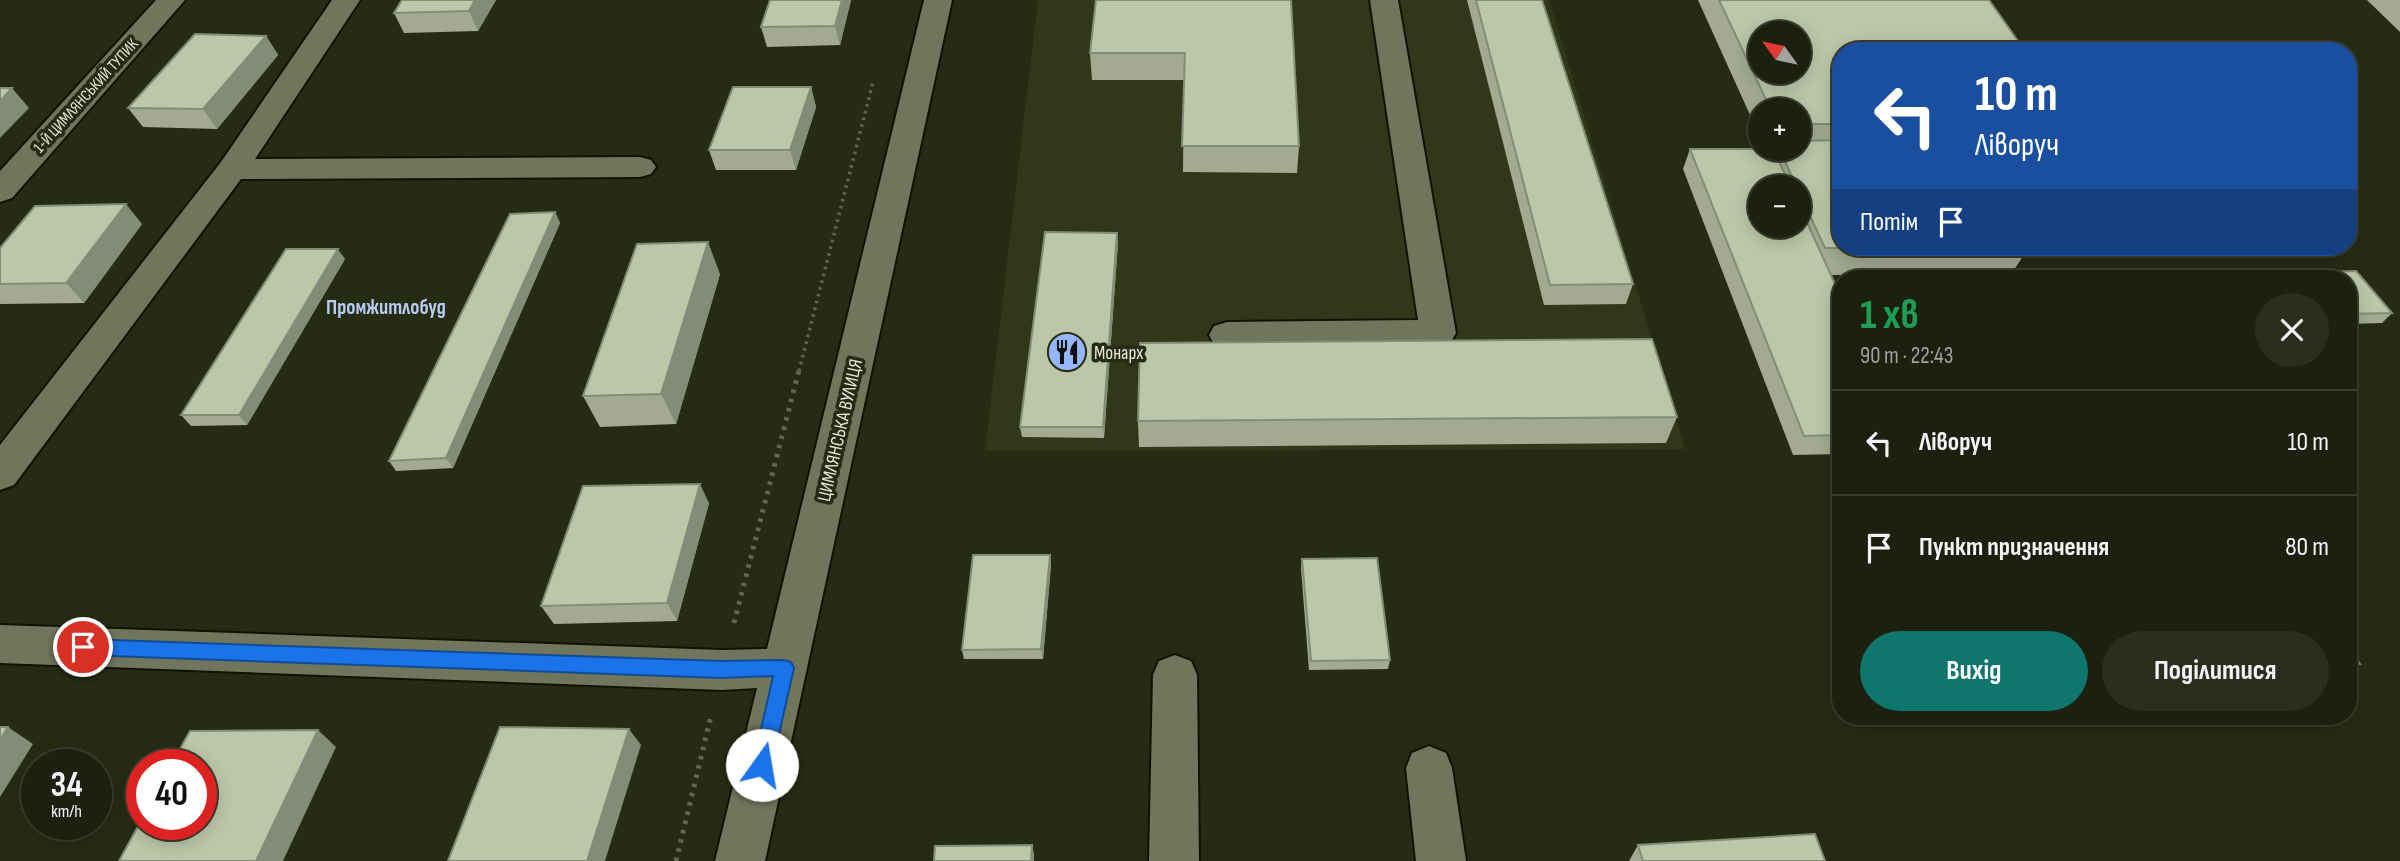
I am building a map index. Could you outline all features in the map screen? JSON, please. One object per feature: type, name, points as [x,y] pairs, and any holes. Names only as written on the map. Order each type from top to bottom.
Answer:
[{"type":"street","name":"1-Й ЦИМЛЯНСЬКИЙ ТУПИК","points":[[0,191],[171,0]]},
{"type":"street","points":[[0,474],[232,169],[346,0]]},
{"type":"street","name":"ЦИМЛЯНСЬКА ВУЛИЦЯ","points":[[740,861],[938,0]]},
{"type":"street","points":[[1227,335],[1438,333],[1384,0]]},
{"type":"street","points":[[232,169],[640,167]]},
{"type":"street","points":[[0,644],[722,670],[784,668]]},
{"type":"street","points":[[1174,861],[1175,675]]},
{"type":"street","points":[[1429,768],[1441,861]]},
{"type":"path","points":[[676,861],[722,670],[873,80]]},
{"type":"shaded area","points":[[1038,0],[1549,0],[1685,449],[985,451]]},
{"type":"building","points":[[402,0],[475,0],[469,11],[394,13]]},
{"type":"building","points":[[770,0],[842,0],[835,26],[761,27]]},
{"type":"building","points":[[1096,0],[1291,0],[1299,146],[1182,146],[1185,53],[1090,53]]},
{"type":"building","points":[[1476,0],[1542,0],[1633,284],[1550,285]]},
{"type":"building","points":[[1719,0],[1989,0],[2019,42],[1832,42],[1832,124],[1811,124],[1811,98],[1765,98],[1759,84],[1811,84],[1811,21],[1748,21],[1748,61]]},
{"type":"building","points":[[195,34],[266,36],[203,109],[128,108]]},
{"type":"building","points":[[733,87],[811,87],[790,150],[709,150]]},
{"type":"building","points":[[0,88],[12,88],[0,101]]},
{"type":"building","points":[[1832,140],[1832,248],[1825,248],[1811,218],[1811,175],[1791,175],[1785,161],[1811,161],[1811,141]]},
{"type":"building","points":[[1690,149],[1748,149],[1748,161],[1779,161],[1785,175],[1748,175],[1748,238],[1811,238],[1811,231],[1832,277],[1832,435],[1804,436]]},
{"type":"building","points":[[126,204],[66,283],[0,284],[0,248],[35,206]]},
{"type":"building","points":[[555,212],[446,458],[389,461],[510,214]]},
{"type":"building","points":[[1045,232],[1117,233],[1103,427],[1020,427]]},
{"type":"building","points":[[708,242],[661,394],[583,396],[637,244]]},
{"type":"building","points":[[286,249],[338,249],[239,415],[181,415]]},
{"type":"building","points":[[2357,272],[2392,313],[2357,314]]},
{"type":"building","points":[[1652,339],[1677,417],[1138,421],[1140,343]]},
{"type":"building","points":[[700,484],[667,603],[541,606],[583,486]]},
{"type":"building","points":[[973,555],[1050,555],[1041,649],[962,650]]},
{"type":"building","points":[[1377,558],[1390,660],[1311,661],[1302,559]]},
{"type":"building","points":[[0,727],[8,727],[0,740]]},
{"type":"building","points":[[500,727],[629,729],[587,861],[448,861]]},
{"type":"building","points":[[318,730],[256,861],[119,861],[130,840],[217,840],[217,749],[180,749],[190,731]]},
{"type":"building","points":[[1815,834],[1825,861],[1643,861],[1638,845]]},
{"type":"building","points":[[1032,845],[1031,861],[934,861],[935,846]]},
{"type":"place","name":"Монарх","points":[[1067,352]]},
{"type":"district","name":"Промжитлобуд","points":[[386,307]]},
{"type":"route","points":[[83,647],[722,670],[784,668],[762,765]]}]
